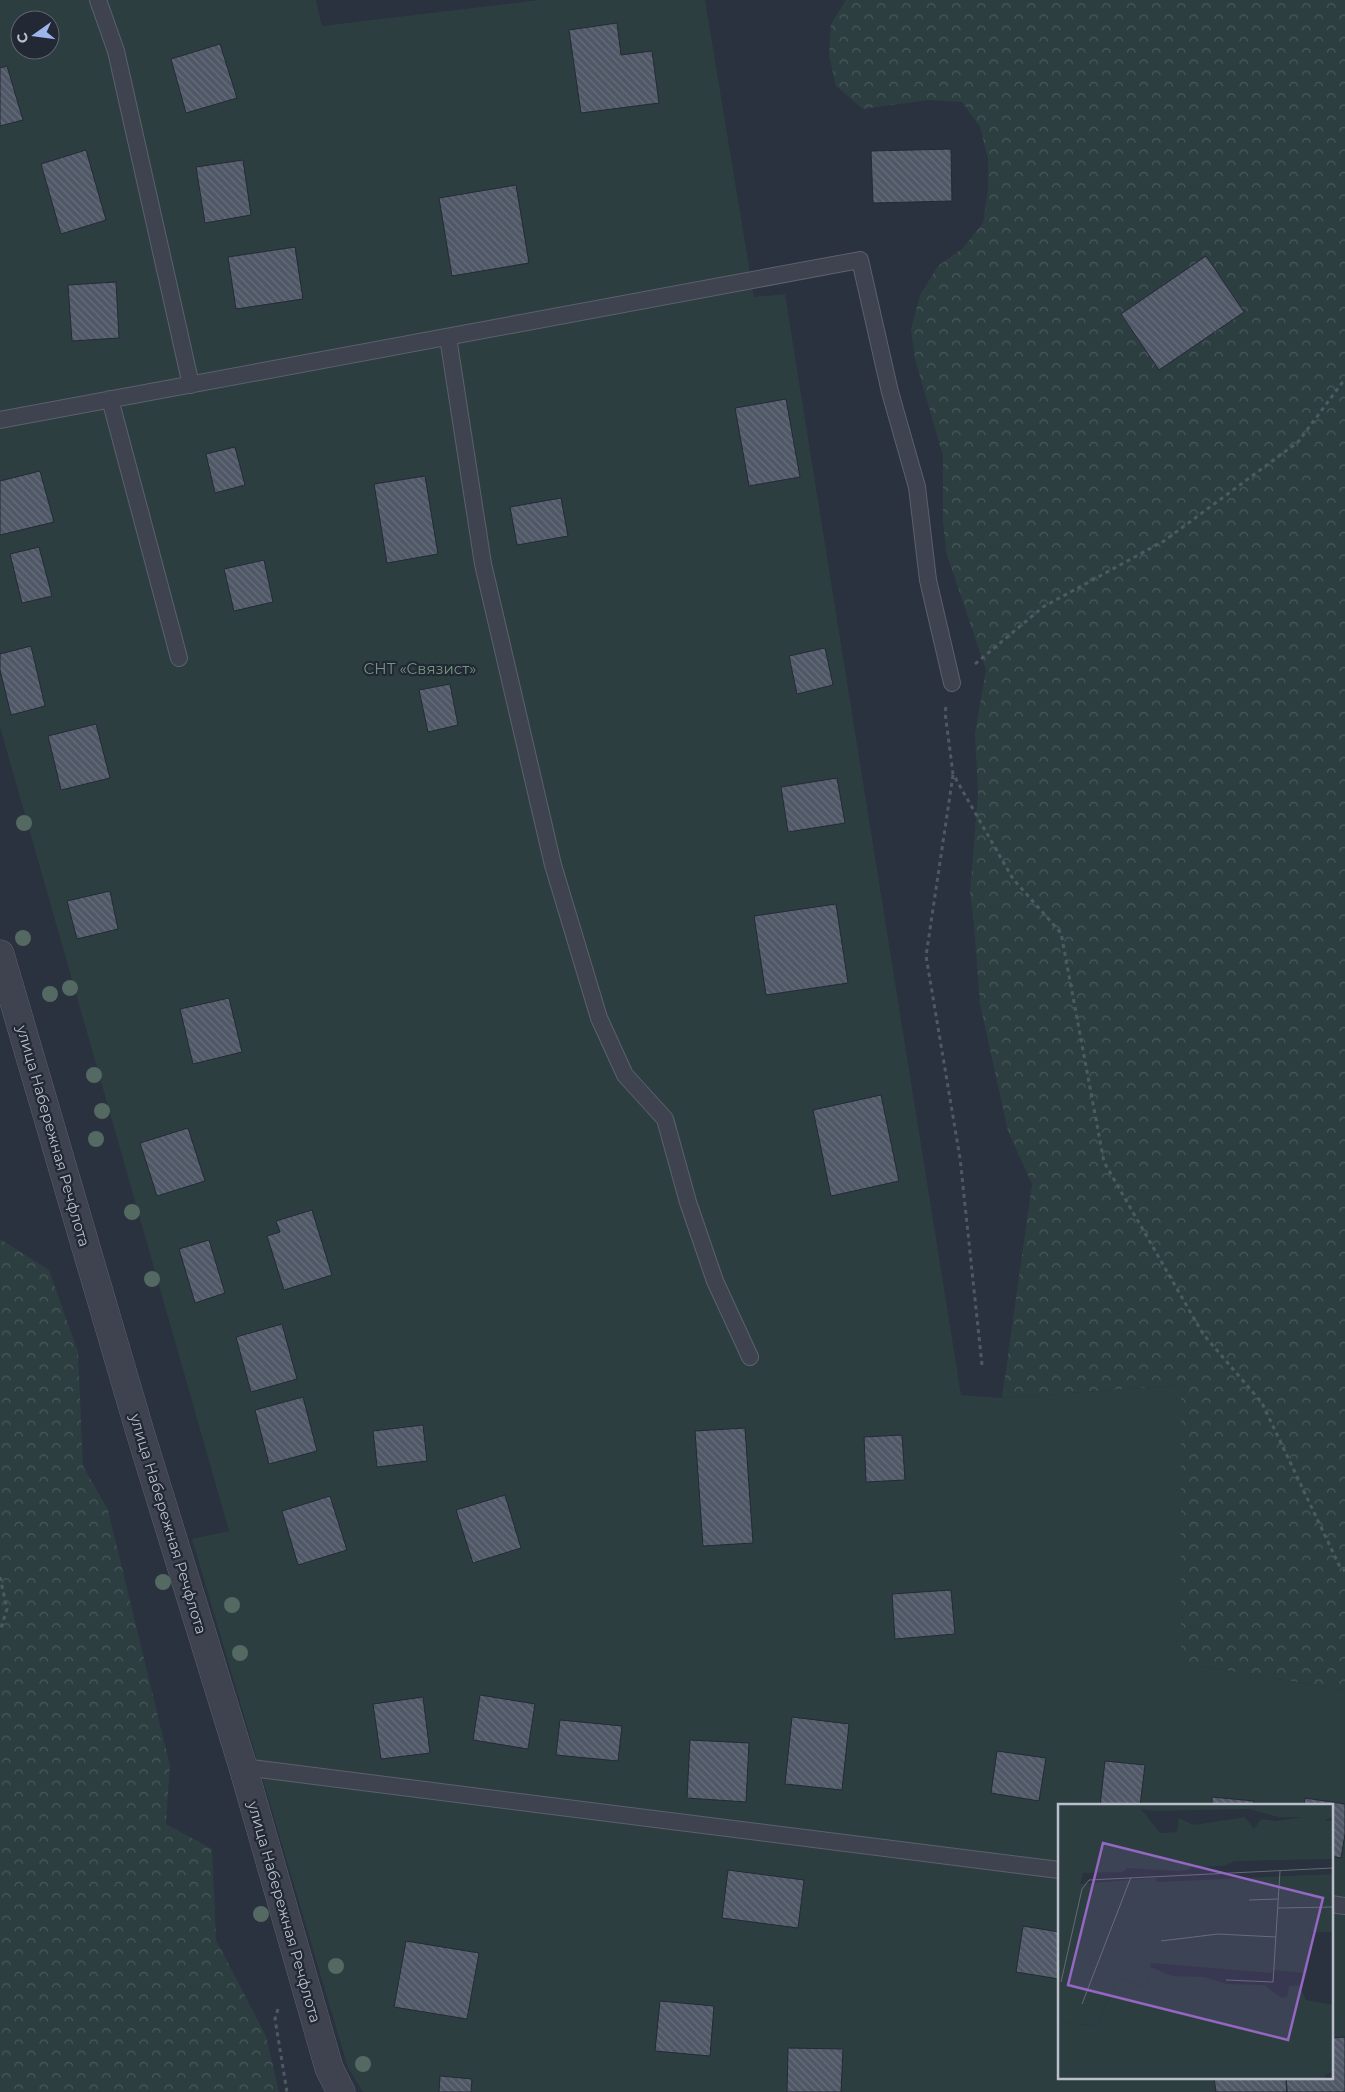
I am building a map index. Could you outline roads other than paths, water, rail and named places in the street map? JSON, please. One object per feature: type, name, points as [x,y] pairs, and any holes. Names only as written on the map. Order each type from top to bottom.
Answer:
[{"type":"street","name":"улица Набережная Речфлота","points":[[0,954],[140,1432],[243,1767],[329,2068],[341,2092]]},
{"type":"lane","points":[[98,0],[116,51],[191,385]]},
{"type":"lane","points":[[0,420],[860,260],[890,392],[917,487],[928,580],[952,683]]},
{"type":"lane","points":[[448,337],[483,564],[555,874],[599,1018],[625,1074],[665,1119],[688,1202],[715,1281],[750,1358]]},
{"type":"lane","points":[[110,399],[179,658]]},
{"type":"lane","points":[[243,1767],[1058,1870]]},
{"type":"lane","points":[[1332,1904],[1345,1906]]},
{"type":"park label","name":"СНТ «Связист»","points":[[420,669]]}]
